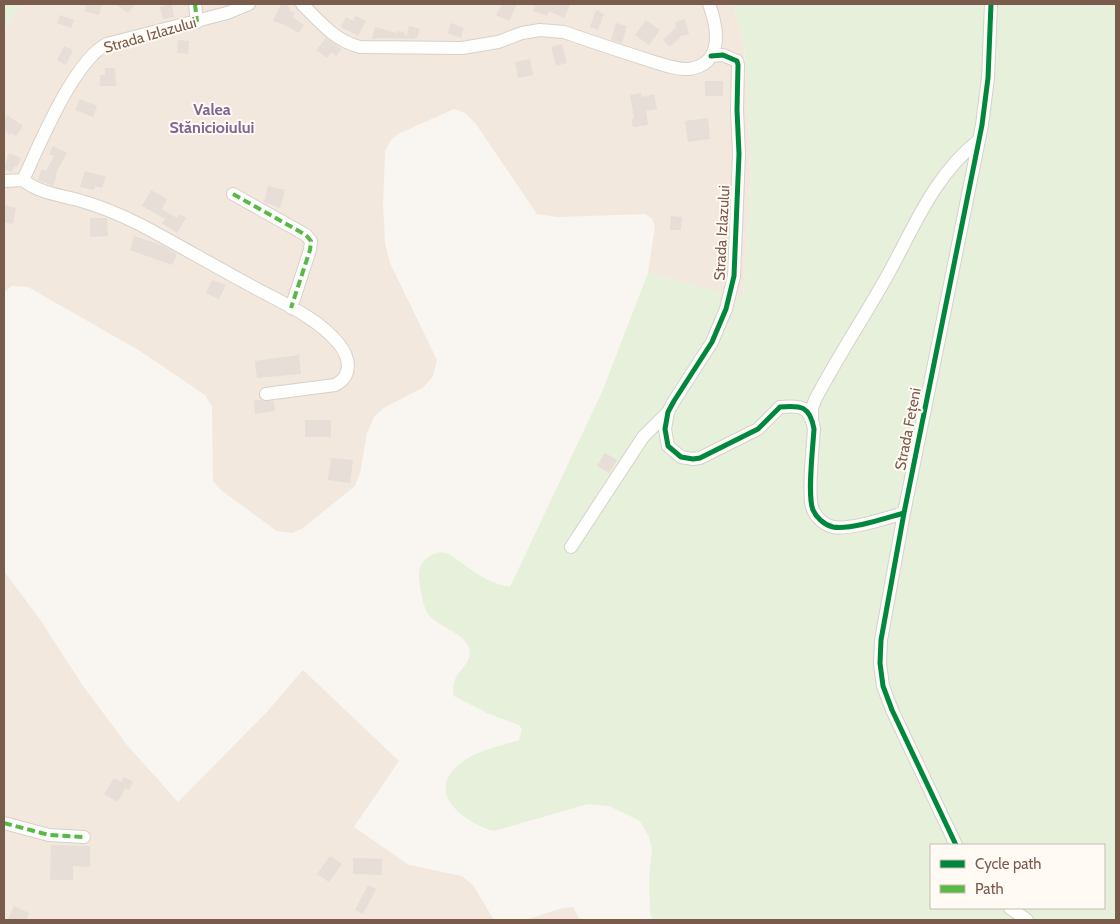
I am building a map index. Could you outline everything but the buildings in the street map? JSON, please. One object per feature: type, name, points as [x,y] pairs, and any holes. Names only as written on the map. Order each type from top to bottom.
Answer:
[{"type":"street","points":[[195,4],[197,22]]},
{"type":"street","name":"Strada Izlazului","points":[[23,180],[68,89],[95,51],[107,44],[227,14],[249,4]]},
{"type":"street","points":[[302,4],[337,38],[360,47],[462,48],[498,42],[540,30],[564,32],[678,68],[688,69],[704,63],[711,56],[716,45],[714,16],[710,4]]},
{"type":"street","name":"Strada Fețeni","points":[[956,844],[901,730],[883,686],[880,663],[881,640],[904,513],[979,140],[988,78],[991,4]]},
{"type":"street","name":"Strada Izlazului","points":[[711,56],[728,56],[737,61],[738,64],[739,154],[734,276],[726,309],[712,342],[668,412],[665,429],[668,446],[681,456],[693,459],[758,429],[780,407],[799,406],[806,410],[812,418]]},
{"type":"street","points":[[904,513],[843,527],[831,526],[817,516],[812,509],[811,494],[814,429],[812,408],[897,258],[934,188],[958,160],[979,140]]},
{"type":"street","points":[[4,181],[23,180],[40,190],[80,200],[118,214],[291,308],[307,318],[338,343],[345,353],[348,364],[347,374],[342,381],[335,385],[266,394]]},
{"type":"street","points":[[233,194],[306,235],[311,241],[310,250],[291,308]]},
{"type":"street","points":[[571,547],[643,437],[668,412]]},
{"type":"street","points":[[4,823],[49,835],[84,837]]},
{"type":"street","points":[[1011,909],[1027,920]]},
{"type":"shaded area","points":[[21,4],[733,4],[744,46],[751,169],[743,298],[648,273],[655,226],[652,219],[646,214],[558,217],[537,214],[476,124],[465,113],[454,109],[398,134],[391,140],[385,151],[383,203],[385,243],[390,263],[437,360],[433,376],[424,387],[385,407],[374,417],[367,433],[360,473],[355,486],[303,528],[292,533],[277,531],[222,491],[213,481],[212,406],[205,395],[140,351],[28,287],[12,286],[4,292],[4,32]]},
{"type":"shaded area","points":[[4,571],[41,621],[81,683],[127,745],[178,802],[265,714],[303,670],[399,761],[354,827],[409,865],[462,876],[473,885],[494,920],[4,920]]},
{"type":"shaded area","points":[[573,907],[580,920],[525,920],[563,908]]},
{"type":"green space","points":[[4,4],[21,4],[4,32]]},
{"type":"green space","points":[[733,4],[1116,4],[1116,920],[652,920],[649,878],[652,849],[649,837],[640,821],[609,806],[588,804],[494,831],[481,827],[469,820],[451,803],[446,793],[446,782],[452,771],[465,760],[484,751],[519,740],[522,729],[519,725],[487,713],[454,696],[453,688],[455,681],[468,660],[469,648],[462,638],[432,619],[428,614],[421,592],[419,577],[422,563],[428,557],[444,552],[450,554],[490,581],[510,587],[602,392],[648,273],[743,297],[751,169],[744,46]]},
{"type":"marked path","points":[[195,4],[197,22]]},
{"type":"marked path","points":[[233,194],[306,235],[311,241],[310,250],[291,308]]},
{"type":"marked path","points":[[4,823],[49,835],[84,837]]},
{"type":"cycle path","points":[[956,844],[892,710],[883,686],[880,663],[881,640],[904,513],[982,125],[988,78],[991,4]]},
{"type":"cycle path","points":[[711,56],[723,55],[737,61],[738,65],[737,110],[739,154],[734,276],[726,309],[712,342],[668,412],[665,429],[668,446],[681,457],[700,458],[758,429],[780,407],[799,407],[807,411],[814,429],[810,494],[813,510],[818,518],[833,527],[849,527],[904,513]]},
{"type":"district","name":"Valea Stănicioiului","points":[[212,118]]}]
